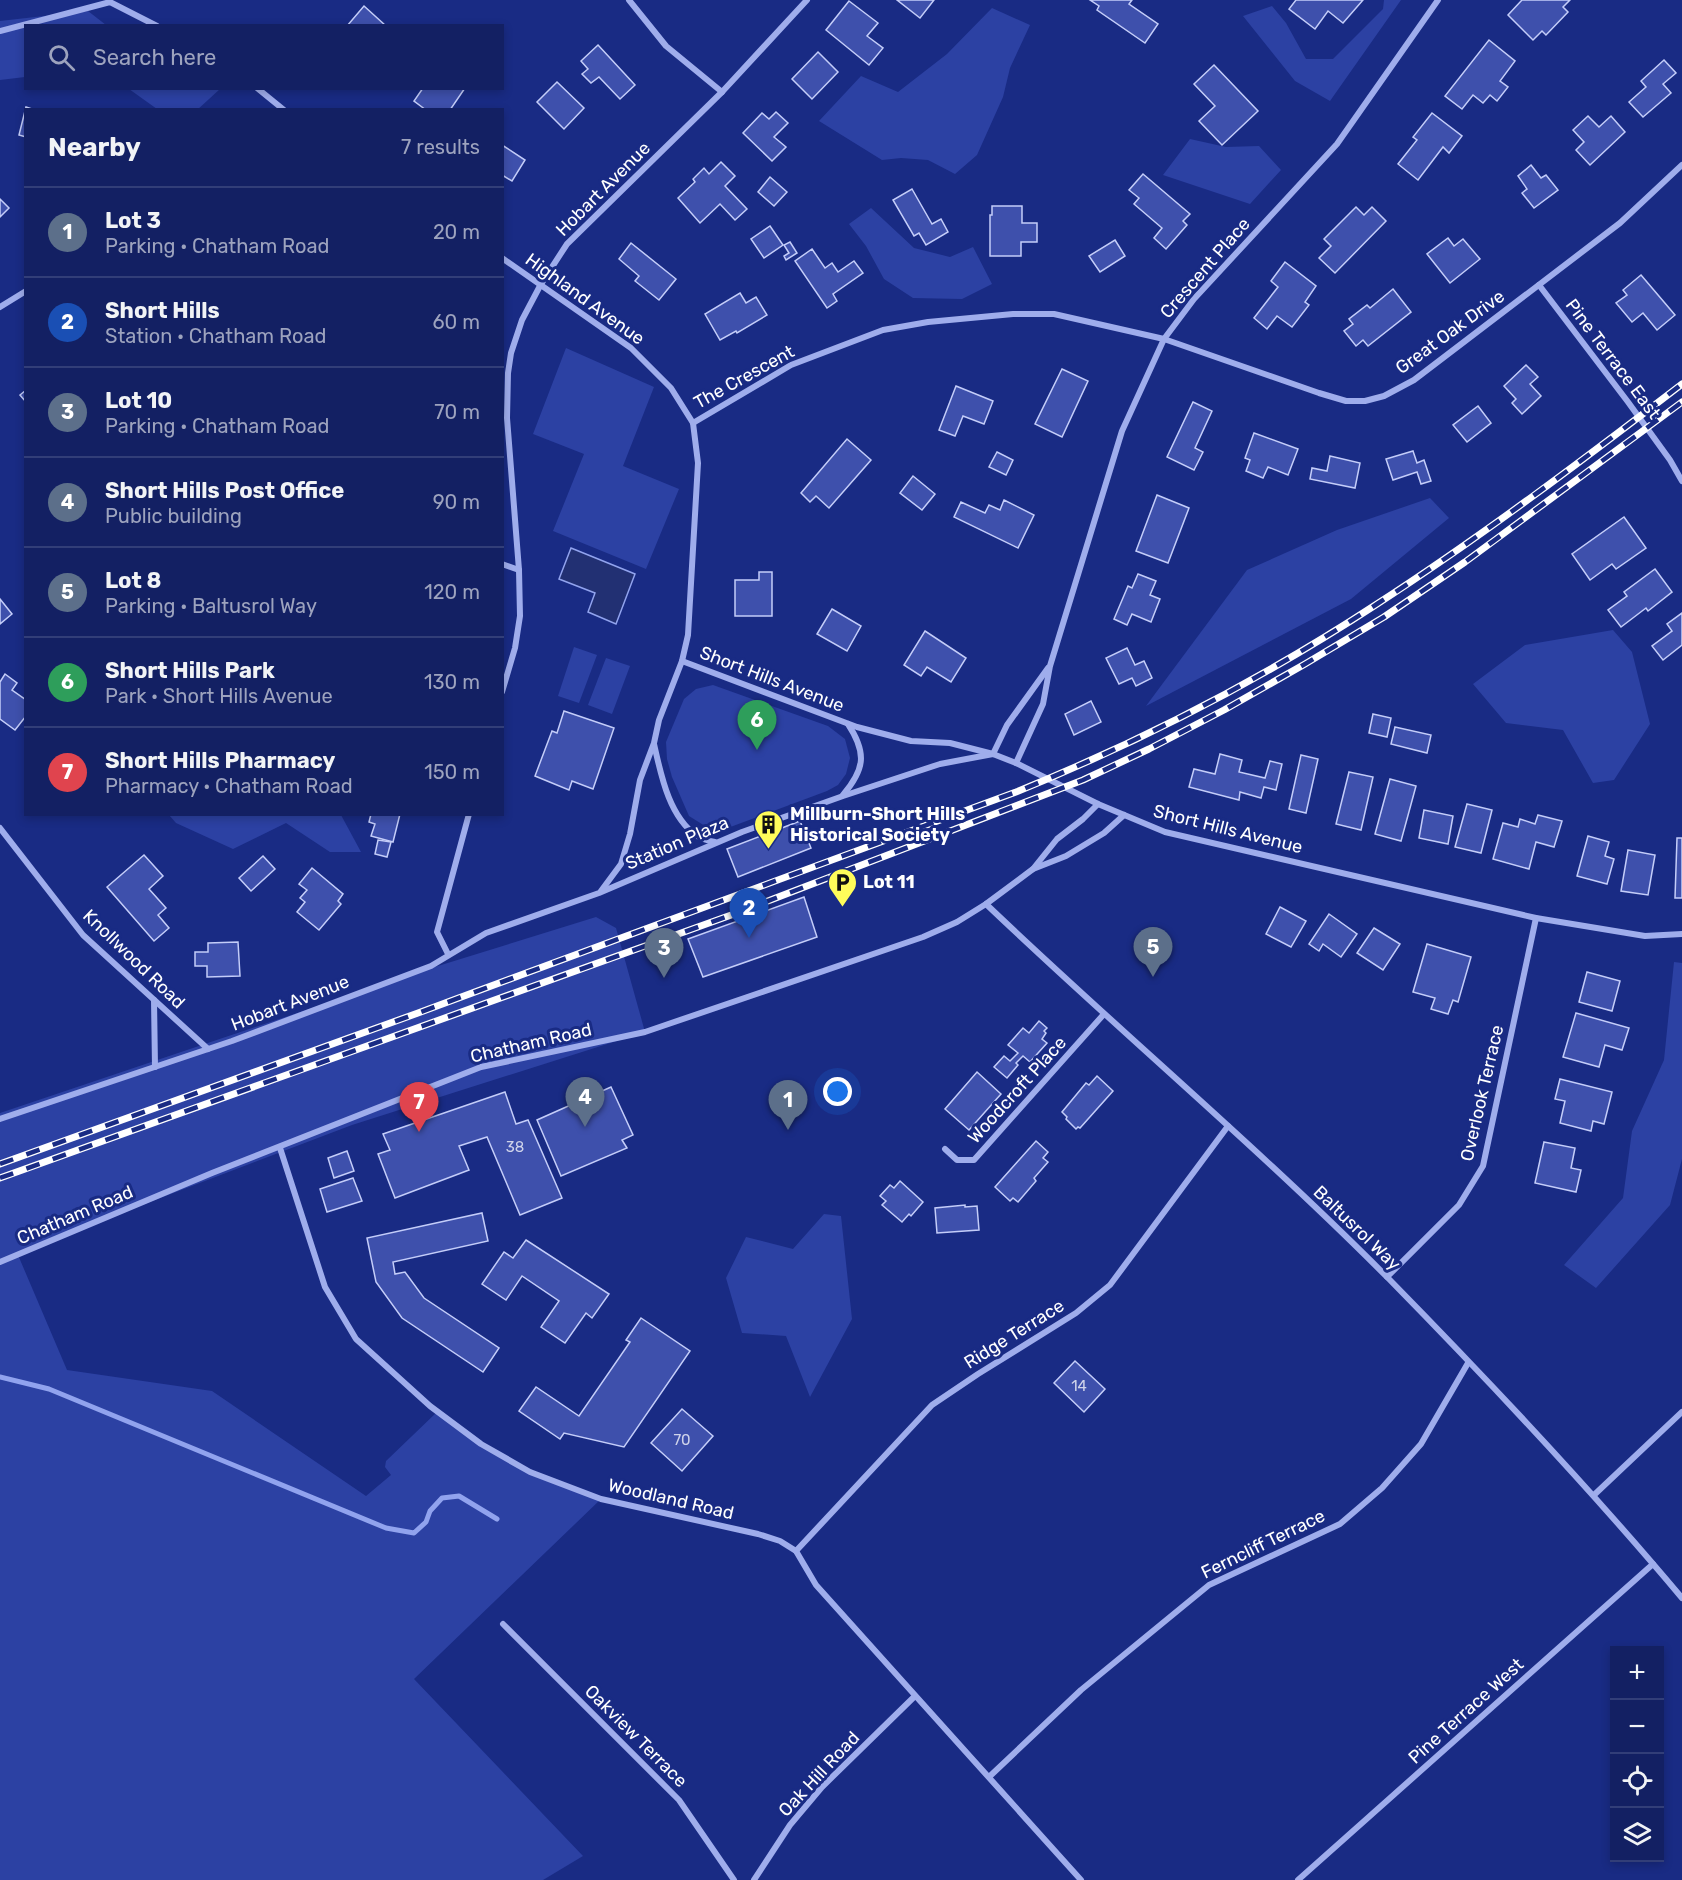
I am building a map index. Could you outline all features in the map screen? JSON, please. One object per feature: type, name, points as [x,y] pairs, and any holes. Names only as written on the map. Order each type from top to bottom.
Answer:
[{"type":"street","points":[[629,0],[666,46],[722,92]]},
{"type":"street","name":"Hobart Avenue","points":[[504,685],[515,648],[520,616],[519,570],[507,418],[511,353],[522,320],[541,284],[567,244],[722,92],[807,0]]},
{"type":"street","name":"Crescent Place","points":[[1016,763],[1043,704],[1050,666],[1122,431],[1164,339],[1194,299],[1337,144],[1438,0]]},
{"type":"street","points":[[26,24],[110,1],[153,24]]},
{"type":"street","points":[[0,31],[24,24]]},
{"type":"street","points":[[259,90],[282,108]]},
{"type":"street","name":"Great Oak Drive","points":[[1164,339],[1346,401],[1365,401],[1384,396],[1414,380],[1620,223],[1682,165]]},
{"type":"street","name":"Highland Avenue","points":[[504,259],[631,348],[671,388],[693,423]]},
{"type":"street","name":"Pine Terrace East","points":[[1539,285],[1628,402],[1670,460],[1682,481]]},
{"type":"street","points":[[0,307],[24,292]]},
{"type":"street","name":"The Crescent","points":[[599,893],[621,864],[630,834],[640,780],[654,743],[659,720],[682,661],[687,635],[698,463],[693,423],[791,365],[883,330],[1012,314],[1054,314],[1164,339]]},
{"type":"street","points":[[504,565],[519,570]]},
{"type":"street","name":"Short Hills Avenue","points":[[682,661],[848,724],[911,741],[950,742],[993,754],[1098,804],[1165,832],[1536,918],[1645,936],[1682,934]]},
{"type":"street","name":"Crescent Place","points":[[993,754],[1007,725],[1050,666]]},
{"type":"street","points":[[843,796],[856,779],[862,759],[854,733],[848,724]]},
{"type":"street","name":"The Crescent","points":[[654,743],[660,770],[676,814],[698,836],[715,842]]},
{"type":"street","name":"Station Plaza","points":[[448,954],[486,933],[599,893],[715,842],[940,764],[993,754]]},
{"type":"street","name":"Chatham Road","points":[[0,1262],[202,1178],[481,1067],[645,1032],[923,937],[957,922],[986,904],[1033,869],[1057,839],[1098,804]]},
{"type":"street","name":"Chatham Road","points":[[1033,869],[1066,856],[1104,833],[1124,815]]},
{"type":"street","points":[[448,954],[437,932],[468,816]]},
{"type":"street","name":"Knollwood Road","points":[[0,828],[83,934],[208,1049]]},
{"type":"street","name":"Baltusrol Way","points":[[986,904],[1228,1126],[1387,1277],[1594,1495],[1682,1598]]},
{"type":"street","name":"Overlook Terrace","points":[[1387,1277],[1459,1205],[1484,1166],[1536,918]]},
{"type":"street","name":"Hobart Avenue","points":[[0,1119],[208,1049],[431,966],[448,954]]},
{"type":"street","points":[[154,1000],[155,1067]]},
{"type":"street","name":"Woodcroft Place","points":[[945,1149],[957,1160],[974,1160],[1104,1014]]},
{"type":"street","name":"Ridge Terrace","points":[[796,1551],[932,1405],[1076,1312],[1110,1285],[1228,1126]]},
{"type":"street","name":"Woodland Road","points":[[280,1148],[325,1287],[356,1339],[430,1406],[481,1444],[530,1472],[601,1500],[758,1534],[780,1541],[796,1551]]},
{"type":"street","name":"Ferncliff Terrace","points":[[989,1777],[1081,1690],[1209,1585],[1340,1524],[1382,1488],[1421,1444],[1468,1363]]},
{"type":"street","points":[[1594,1495],[1682,1412]]},
{"type":"street","points":[[796,1551],[816,1585],[1081,1880]]},
{"type":"street","name":"Pine Terrace West","points":[[1298,1880],[1653,1564]]},
{"type":"street","name":"Oakview Terrace","points":[[502,1624],[679,1800],[734,1880]]},
{"type":"street","name":"Oak Hill Road","points":[[754,1880],[790,1825],[822,1787],[915,1696]]},
{"type":"shaded area","points":[[1384,0],[1401,0],[1330,101],[1295,81],[1243,16],[1272,6],[1286,23],[1306,59],[1333,59],[1383,9]]},
{"type":"shaded area","points":[[992,8],[1030,25],[1010,68],[1003,97],[977,155],[955,174],[928,160],[901,158],[882,160],[819,121],[861,76],[898,92],[947,54]]},
{"type":"shaded area","points":[[88,11],[105,24],[24,24],[24,77],[0,80],[0,21]]},
{"type":"shaded area","points":[[130,90],[219,90],[199,108],[156,108]]},
{"type":"shaded area","points":[[1190,139],[1226,147],[1259,146],[1281,170],[1250,204],[1163,175]]},
{"type":"shaded area","points":[[871,208],[914,248],[950,257],[973,247],[992,284],[962,299],[913,298],[884,279],[866,246],[849,224]]},
{"type":"shaded area","points":[[566,348],[654,387],[623,466],[679,489],[646,569],[553,531],[584,454],[533,434]]},
{"type":"shaded area","points":[[1430,498],[1449,518],[1351,599],[1146,706],[1247,570],[1337,530]]},
{"type":"shaded area","points":[[1613,630],[1632,652],[1650,724],[1614,780],[1593,783],[1563,730],[1506,723],[1473,684],[1525,645]]},
{"type":"shaded area","points":[[574,647],[597,655],[579,703],[558,696]]},
{"type":"shaded area","points":[[606,658],[630,666],[612,714],[588,705]]},
{"type":"shaded area","points":[[713,685],[828,726],[845,739],[850,758],[846,774],[838,785],[725,829],[705,826],[689,816],[672,777],[667,759],[666,742],[684,699],[696,689]]},
{"type":"shaded area","points":[[170,816],[342,816],[361,852],[330,852],[286,823],[233,849],[176,823]]},
{"type":"shaded area","points":[[596,917],[616,928],[645,1032],[352,1125],[66,1234],[18,1255],[67,1370],[212,1391],[366,1496],[391,1475],[385,1467],[386,1461],[437,1412],[481,1444],[530,1472],[601,1499],[414,1679],[583,1856],[543,1880],[0,1880],[0,1113],[425,970]]},
{"type":"shaded area","points":[[1674,962],[1682,963],[1682,1159],[1670,1205],[1596,1288],[1564,1265],[1623,1198],[1632,1131],[1664,1060]]},
{"type":"shaded area","points":[[824,1214],[841,1216],[852,1319],[810,1397],[786,1336],[742,1333],[726,1278],[746,1237],[793,1249]]},
{"type":"water","points":[[571,548],[635,574],[616,624],[588,612],[595,593],[559,579]]},
{"type":"building","points":[[897,0],[934,0],[920,18]]},
{"type":"building","points":[[1090,0],[1132,0],[1129,4],[1158,24],[1145,43],[1097,10],[1099,6]]},
{"type":"building","points":[[1296,0],[1363,0],[1343,23],[1328,11],[1315,29],[1289,9]]},
{"type":"building","points":[[1522,0],[1570,0],[1563,7],[1568,12],[1546,35],[1542,31],[1533,40],[1508,15]]},
{"type":"building","points":[[849,1],[878,23],[867,36],[883,48],[869,65],[826,30]]},
{"type":"building","points":[[364,6],[384,24],[349,24]]},
{"type":"building","points":[[1489,40],[1515,61],[1500,81],[1508,87],[1497,101],[1490,95],[1483,103],[1473,95],[1462,109],[1445,96]]},
{"type":"building","points":[[598,45],[635,85],[620,99],[599,77],[591,83],[582,74],[588,69],[581,61]]},
{"type":"building","points":[[818,52],[838,72],[812,99],[792,79]]},
{"type":"building","points":[[1664,60],[1676,73],[1663,84],[1671,93],[1643,117],[1629,102],[1646,87],[1641,81]]},
{"type":"building","points":[[1214,65],[1258,111],[1222,145],[1199,121],[1215,106],[1194,84]]},
{"type":"building","points":[[557,82],[584,108],[564,129],[537,102]]},
{"type":"building","points":[[422,90],[464,90],[451,108],[423,108],[414,101]]},
{"type":"building","points":[[776,112],[788,123],[774,137],[786,147],[772,161],[743,133],[762,113],[769,119]]},
{"type":"building","points":[[1432,113],[1462,136],[1449,153],[1443,147],[1418,180],[1398,164],[1417,140],[1413,137]]},
{"type":"building","points":[[24,115],[24,136],[19,135]]},
{"type":"building","points":[[1588,116],[1599,127],[1611,116],[1625,132],[1590,165],[1576,150],[1584,142],[1573,130]]},
{"type":"building","points":[[504,146],[525,160],[512,181],[504,176]]},
{"type":"building","points":[[721,162],[735,176],[725,186],[747,209],[735,220],[720,204],[700,223],[678,198],[695,182],[693,179],[704,168],[709,174]]},
{"type":"building","points":[[1531,165],[1541,178],[1546,175],[1558,190],[1534,208],[1522,193],[1527,189],[1518,176]]},
{"type":"building","points":[[1143,174],[1190,214],[1183,221],[1187,225],[1166,249],[1154,238],[1162,228],[1134,204],[1139,198],[1129,190]]},
{"type":"building","points":[[770,177],[787,192],[774,206],[758,192]]},
{"type":"building","points":[[912,189],[932,224],[941,219],[948,232],[926,245],[919,233],[914,236],[893,200]]},
{"type":"building","points":[[0,199],[9,208],[0,217]]},
{"type":"building","points":[[992,206],[1022,206],[1022,223],[1037,223],[1037,242],[1021,242],[1021,256],[990,256]]},
{"type":"building","points":[[1356,207],[1364,215],[1372,207],[1386,221],[1335,273],[1319,258],[1331,246],[1324,239]]},
{"type":"building","points":[[770,226],[783,245],[764,258],[751,239]]},
{"type":"building","points":[[1448,238],[1454,246],[1463,239],[1480,259],[1450,283],[1427,254]]},
{"type":"building","points":[[1115,240],[1125,256],[1100,272],[1089,256]]},
{"type":"building","points":[[790,242],[797,253],[786,260],[784,256],[789,253],[784,245]]},
{"type":"building","points":[[631,243],[676,279],[659,300],[635,281],[639,276],[619,259]]},
{"type":"building","points":[[812,249],[825,268],[832,263],[838,272],[854,261],[863,273],[833,294],[837,301],[827,308],[795,261]]},
{"type":"building","points":[[1285,262],[1316,286],[1305,302],[1309,305],[1292,327],[1277,316],[1267,329],[1254,318],[1278,287],[1271,281]]},
{"type":"building","points":[[1641,275],[1675,315],[1657,330],[1643,313],[1632,322],[1616,303],[1627,295],[1623,290]]},
{"type":"building","points":[[1393,289],[1411,312],[1368,346],[1363,340],[1356,346],[1344,331],[1353,324],[1349,319],[1367,305],[1370,308]]},
{"type":"building","points":[[740,293],[746,303],[756,297],[767,315],[737,333],[736,331],[720,340],[705,314]]},
{"type":"building","points":[[1526,365],[1538,377],[1530,384],[1541,396],[1522,414],[1512,403],[1516,399],[1504,386]]},
{"type":"building","points":[[1062,369],[1088,381],[1062,437],[1035,424]]},
{"type":"building","points":[[956,386],[993,401],[984,424],[963,416],[955,436],[939,430]]},
{"type":"building","points":[[1193,402],[1212,411],[1195,448],[1203,452],[1194,470],[1167,457]]},
{"type":"building","points":[[1478,406],[1491,423],[1467,442],[1453,425]]},
{"type":"building","points":[[1254,433],[1298,449],[1288,475],[1268,467],[1263,478],[1246,471],[1250,460],[1245,458]]},
{"type":"building","points":[[847,439],[871,460],[829,508],[816,496],[810,502],[801,493]]},
{"type":"building","points":[[1413,451],[1417,463],[1424,460],[1431,481],[1421,484],[1417,472],[1393,480],[1386,459]]},
{"type":"building","points":[[997,452],[1013,460],[1006,475],[989,467]]},
{"type":"building","points":[[1330,456],[1360,463],[1355,488],[1310,479],[1312,468],[1327,471]]},
{"type":"building","points":[[913,476],[935,494],[922,510],[900,493]]},
{"type":"building","points":[[1157,495],[1189,508],[1168,563],[1136,551]]},
{"type":"building","points":[[1004,500],[1034,515],[1018,548],[954,517],[961,502],[985,513],[989,505],[1000,510]]},
{"type":"building","points":[[1624,517],[1646,548],[1616,569],[1612,564],[1590,580],[1572,554]]},
{"type":"building","points":[[1655,569],[1672,592],[1648,611],[1646,608],[1621,627],[1608,610],[1627,596],[1624,592]]},
{"type":"building","points":[[759,572],[772,572],[772,616],[735,616],[735,580],[759,580]]},
{"type":"building","points":[[1138,574],[1156,581],[1150,595],[1160,599],[1151,622],[1132,614],[1127,625],[1114,619],[1128,586],[1132,588]]},
{"type":"building","points":[[0,599],[12,614],[0,624]]},
{"type":"building","points":[[832,609],[861,626],[847,651],[817,634]]},
{"type":"building","points":[[1682,613],[1682,645],[1663,660],[1652,646],[1672,631],[1667,624]]},
{"type":"building","points":[[925,631],[966,658],[951,682],[927,667],[921,676],[904,665]]},
{"type":"building","points":[[1127,648],[1135,665],[1144,661],[1152,678],[1136,686],[1132,678],[1119,684],[1106,658]]},
{"type":"building","points":[[5,674],[17,683],[12,690],[24,699],[24,719],[15,730],[0,719],[0,682]]},
{"type":"building","points":[[1091,701],[1101,722],[1074,735],[1065,714]]},
{"type":"building","points":[[564,711],[614,728],[593,789],[572,781],[569,790],[535,776],[552,731],[557,733]]},
{"type":"building","points":[[1373,714],[1391,718],[1387,737],[1369,733]]},
{"type":"building","points":[[1395,727],[1431,735],[1427,753],[1391,744]]},
{"type":"building","points":[[1220,754],[1242,760],[1239,772],[1265,778],[1270,761],[1282,764],[1276,790],[1264,787],[1261,798],[1240,792],[1239,800],[1189,787],[1194,769],[1215,774]]},
{"type":"building","points":[[1301,755],[1318,759],[1306,813],[1289,809]]},
{"type":"building","points":[[1349,772],[1373,777],[1361,830],[1336,824]]},
{"type":"building","points":[[1390,779],[1416,786],[1401,841],[1375,834]]},
{"type":"building","points":[[1467,804],[1492,810],[1481,853],[1455,847]]},
{"type":"building","points":[[1424,810],[1453,816],[1448,844],[1419,838]]},
{"type":"building","points":[[1538,815],[1562,821],[1554,847],[1536,842],[1529,869],[1493,859],[1503,823],[1518,827],[1520,819],[1535,824]]},
{"type":"building","points":[[370,816],[400,816],[393,842],[371,836],[375,824],[369,822]]},
{"type":"building","name":"Millburn-Short Hills Historical Society","points":[[800,821],[811,848],[738,877],[727,849]]},
{"type":"building","points":[[1588,836],[1609,842],[1605,856],[1614,859],[1607,884],[1577,876]]},
{"type":"building","points":[[1677,838],[1682,838],[1682,898],[1675,898]]},
{"type":"building","points":[[378,840],[391,842],[387,857],[375,854]]},
{"type":"building","points":[[1628,850],[1655,855],[1648,895],[1621,891]]},
{"type":"building","points":[[144,855],[163,876],[149,889],[166,908],[158,915],[169,928],[154,941],[107,887]]},
{"type":"building","points":[[263,856],[275,869],[251,891],[239,878]]},
{"type":"building","points":[[312,868],[343,894],[338,901],[341,904],[319,930],[297,912],[305,902],[300,898],[307,890],[299,884]]},
{"type":"building","points":[[804,897],[817,937],[703,977],[688,939]]},
{"type":"building","points":[[1280,907],[1306,921],[1291,947],[1266,934]]},
{"type":"building","points":[[1329,914],[1357,934],[1341,957],[1323,944],[1319,951],[1309,944]]},
{"type":"building","points":[[1374,928],[1400,944],[1383,970],[1357,953]]},
{"type":"building","points":[[238,942],[240,976],[207,977],[207,966],[195,966],[195,952],[208,952],[208,943]]},
{"type":"building","points":[[1427,944],[1471,957],[1458,1002],[1453,1000],[1448,1014],[1431,1009],[1435,998],[1413,992]]},
{"type":"building","points":[[1587,972],[1620,981],[1612,1011],[1579,1002]]},
{"type":"building","points":[[1576,1013],[1629,1028],[1622,1050],[1605,1045],[1599,1067],[1563,1057]]},
{"type":"building","points":[[1039,1021],[1047,1028],[1042,1039],[1047,1043],[1030,1062],[1023,1056],[1007,1078],[994,1067],[1004,1056],[1010,1061],[1018,1053],[1008,1045],[1023,1028],[1029,1033]]},
{"type":"building","points":[[977,1072],[1001,1094],[969,1130],[945,1109]]},
{"type":"building","points":[[1097,1076],[1113,1091],[1080,1128],[1076,1129],[1062,1112],[1086,1083],[1089,1085]]},
{"type":"building","points":[[1560,1079],[1612,1092],[1604,1124],[1593,1121],[1591,1131],[1560,1123],[1565,1101],[1555,1099]]},
{"type":"building","points":[[611,1087],[633,1135],[622,1140],[627,1148],[561,1176],[537,1120]]},
{"type":"building","points":[[505,1092],[516,1124],[528,1120],[562,1198],[520,1215],[487,1137],[459,1146],[469,1170],[395,1198],[378,1154],[390,1150],[383,1134]]},
{"type":"building","points":[[1036,1141],[1048,1152],[1043,1158],[1048,1162],[1018,1202],[1013,1198],[1010,1201],[995,1187]]},
{"type":"building","points":[[1544,1142],[1575,1148],[1571,1168],[1581,1170],[1576,1192],[1535,1183]]},
{"type":"building","points":[[347,1151],[354,1171],[334,1178],[328,1158]]},
{"type":"building","points":[[353,1178],[362,1201],[327,1212],[320,1189]]},
{"type":"building","points":[[900,1181],[923,1202],[911,1216],[909,1214],[902,1222],[882,1205],[886,1201],[880,1196],[890,1185],[894,1188]]},
{"type":"building","points":[[965,1205],[965,1207],[977,1206],[979,1230],[937,1233],[935,1208]]},
{"type":"building","points":[[482,1213],[488,1241],[393,1262],[395,1274],[405,1272],[424,1298],[499,1348],[483,1372],[402,1318],[376,1282],[367,1238]]},
{"type":"building","points":[[526,1240],[609,1294],[592,1318],[586,1313],[565,1343],[541,1327],[559,1301],[522,1276],[506,1300],[482,1284],[504,1252],[513,1258]]},
{"type":"building","points":[[641,1318],[690,1351],[624,1447],[564,1433],[560,1439],[519,1411],[536,1387],[579,1416],[630,1342],[626,1340]]},
{"type":"building","points":[[1075,1361],[1105,1389],[1084,1412],[1054,1383]]},
{"type":"building","points":[[682,1409],[713,1436],[682,1471],[651,1443]]},
{"type":"waterway","points":[[0,1377],[49,1389],[386,1528],[414,1533],[426,1522],[430,1511],[442,1498],[459,1496],[497,1519]]},
{"type":"railway","points":[[0,1164],[418,1013],[1016,792],[1110,752],[1246,683],[1377,604],[1532,497],[1682,384]]},
{"type":"railway","points":[[0,1178],[734,914],[1083,780],[1224,710],[1384,617],[1465,562],[1682,402]]},
{"type":"place","name":"Short Hills Park","points":[[757,750]]},
{"type":"place","name":"Millburn-Short Hills Historical Society","points":[[769,850]]},
{"type":"place","name":"Lot 11","points":[[842,908]]},
{"type":"place","name":"Short Hills","points":[[749,938]]},
{"type":"place","name":"Lot 8","points":[[1153,977]]},
{"type":"place","name":"Lot 10","points":[[664,978]]},
{"type":"place","name":"Short Hills Post Office","points":[[585,1127]]},
{"type":"place","name":"Lot 3","points":[[788,1130]]},
{"type":"place","name":"Short Hills Pharmacy","points":[[419,1132]]}]
